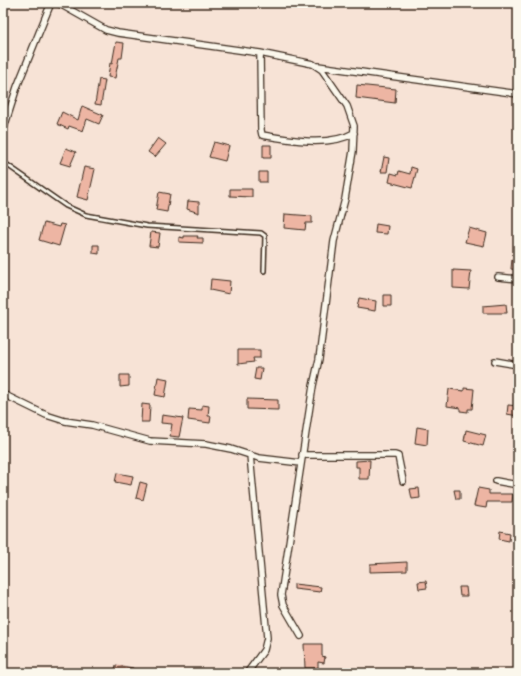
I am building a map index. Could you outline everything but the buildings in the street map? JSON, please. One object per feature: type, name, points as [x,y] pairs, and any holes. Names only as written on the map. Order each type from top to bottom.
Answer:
[{"type":"street","points":[[3,131],[17,88],[51,3]]},
{"type":"street","points":[[58,3],[106,30],[118,34],[260,53],[308,62],[318,66],[518,94]]},
{"type":"street","points":[[260,53],[260,130],[262,134],[325,142],[341,140],[354,133]]},
{"type":"street","points":[[301,636],[283,606],[281,595],[302,455],[319,359],[334,241],[346,195],[354,133],[353,120],[349,109],[318,66]]},
{"type":"street","points":[[498,277],[518,279]]},
{"type":"street","points":[[495,361],[518,365]]},
{"type":"street","points":[[3,394],[40,412],[65,421],[92,425],[150,441],[206,444],[231,449],[250,455],[301,463]]},
{"type":"street","points":[[247,673],[264,650],[267,638],[250,455]]},
{"type":"street","points":[[302,455],[395,455],[400,459],[403,481]]},
{"type":"street","points":[[496,481],[518,485]]},
{"type":"lane","points":[[3,162],[66,206],[86,215],[146,226],[261,232],[265,236],[264,271]]}]
